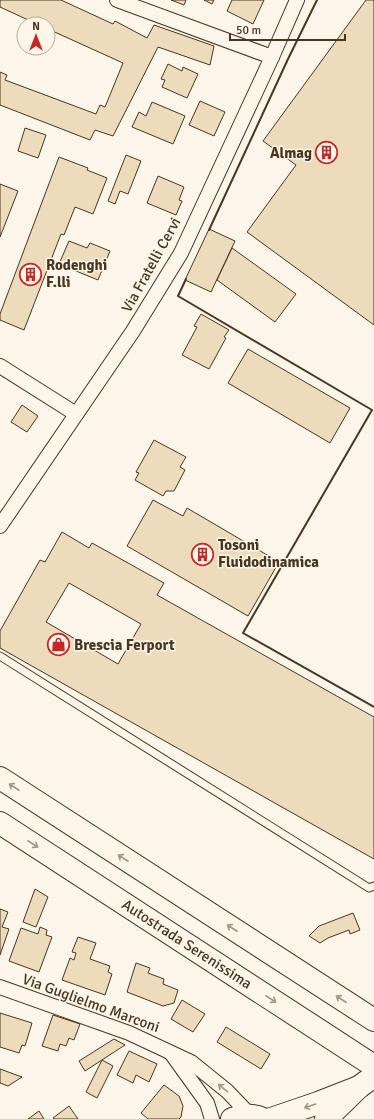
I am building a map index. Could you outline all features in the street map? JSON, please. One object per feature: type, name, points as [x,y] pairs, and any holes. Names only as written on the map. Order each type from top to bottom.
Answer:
[{"type":"main road","points":[[0,778],[374,1020]]},
{"type":"main road","name":"Autostrada Serenissima","points":[[0,823],[365,1060]]},
{"type":"main road","points":[[271,1119],[318,1103],[366,1081]]},
{"type":"main road","points":[[326,1119],[366,1081]]},
{"type":"street","points":[[116,0],[135,3],[272,57]]},
{"type":"street","name":"Via Fratelli Cervi","points":[[3,517],[76,414],[170,274],[272,57],[297,0]]},
{"type":"street","points":[[0,366],[76,414]]},
{"type":"street","name":"Via Guglielmo Marconi","points":[[0,987],[116,1027],[170,1051],[202,1070],[227,1091],[249,1118]]},
{"type":"street","name":"Via Guglielmo Marconi","points":[[170,1051],[207,1104],[212,1119]]},
{"type":"lane","points":[[0,656],[368,888],[374,886]]},
{"type":"building","points":[[0,0],[61,0],[113,24],[115,21],[147,38],[154,25],[214,46],[210,65],[158,47],[113,136],[95,130],[90,140],[0,105],[0,72],[7,75],[5,80],[96,114],[100,105],[105,107],[123,63],[56,33],[56,16],[20,16],[0,7]]},
{"type":"building","points":[[171,0],[186,0],[184,5]]},
{"type":"building","points":[[204,0],[214,0],[212,4]]},
{"type":"building","points":[[232,0],[264,0],[253,24],[227,11]]},
{"type":"building","name":"Almag","points":[[366,0],[374,0],[374,325],[247,232],[296,165],[263,141]]},
{"type":"building","points":[[168,64],[182,71],[183,67],[198,74],[187,98],[162,87],[165,80],[161,79]]},
{"type":"building","points":[[200,101],[225,112],[214,136],[189,125]]},
{"type":"building","points":[[152,102],[185,116],[173,144],[132,127],[139,112],[146,116]]},
{"type":"building","points":[[25,128],[46,135],[38,158],[18,151]]},
{"type":"building","points":[[126,155],[141,161],[128,194],[120,191],[115,204],[108,201]]},
{"type":"building","name":"Rodenghi F.lli","points":[[59,157],[88,168],[87,170],[107,178],[93,214],[75,207],[64,235],[61,234],[24,330],[0,320],[0,314]]},
{"type":"building","points":[[158,176],[184,187],[179,200],[182,201],[176,215],[147,203]]},
{"type":"building","points":[[0,184],[18,191],[0,237]]},
{"type":"building","points":[[209,229],[235,241],[211,292],[185,280]]},
{"type":"building","points":[[69,241],[87,248],[90,243],[110,251],[98,280],[59,264]]},
{"type":"building","points":[[232,248],[296,294],[275,322],[217,280]]},
{"type":"building","points":[[201,314],[229,330],[224,337],[226,338],[209,369],[182,355],[197,327],[194,326]]},
{"type":"building","points":[[248,349],[350,408],[330,443],[228,383]]},
{"type":"building","points":[[22,405],[38,416],[27,432],[11,422]]},
{"type":"building","points":[[154,440],[186,457],[180,467],[185,470],[174,491],[166,491],[163,496],[135,480],[139,473],[136,472]]},
{"type":"building","name":"Tosoni Fluidodinamica","points":[[153,500],[183,516],[187,508],[279,562],[248,616],[127,546]]},
{"type":"building","points":[[62,532],[89,548],[92,543],[164,583],[157,595],[374,717],[374,859],[0,648],[0,631],[40,560],[45,562]],"holes":[[[69,583],[141,624],[118,664],[46,622]]]},
{"type":"building","points":[[35,889],[48,897],[36,927],[23,922]]},
{"type":"building","points":[[0,909],[8,912],[2,927],[9,929],[0,955]]},
{"type":"building","points":[[353,913],[360,930],[350,934],[349,930],[328,938],[320,943],[309,936],[319,926]]},
{"type":"building","points":[[40,927],[47,930],[46,935],[52,937],[39,972],[9,961],[21,928],[38,934]]},
{"type":"building","points":[[78,937],[96,943],[90,959],[110,966],[108,972],[112,974],[105,995],[62,980],[70,958],[74,960],[76,953],[72,952]]},
{"type":"building","points":[[136,963],[150,968],[148,973],[164,979],[163,984],[178,990],[174,1003],[163,1006],[127,992]]},
{"type":"building","points":[[182,1000],[205,1014],[193,1032],[171,1019]]},
{"type":"building","points":[[0,1013],[32,1023],[25,1046],[22,1045],[19,1053],[0,1047]]},
{"type":"building","points":[[53,1015],[80,1024],[74,1040],[69,1038],[66,1046],[60,1044],[58,1051],[42,1046]]},
{"type":"building","points":[[226,1027],[270,1054],[261,1069],[217,1042]]},
{"type":"building","points":[[114,1039],[125,1045],[85,1071],[79,1061]]},
{"type":"building","points":[[129,1051],[157,1064],[149,1082],[136,1075],[133,1083],[117,1075]]},
{"type":"building","points":[[102,1060],[113,1066],[97,1098],[86,1092]]},
{"type":"building","points":[[0,1069],[22,1077],[8,1086],[0,1083]]},
{"type":"building","points":[[164,1085],[179,1096],[183,1106],[181,1117],[179,1119],[148,1119],[141,1113]]},
{"type":"building","points":[[69,1106],[78,1119],[53,1118]]},
{"type":"building","points":[[39,1111],[44,1119],[28,1119]]},
{"type":"wall","points":[[209,230],[317,0]]},
{"type":"wall","points":[[186,279],[178,296],[372,410],[243,633],[374,707]]},
{"type":"place","name":"Almag","points":[[327,153]]},
{"type":"place","name":"Rodenghi F.lli","points":[[30,274]]},
{"type":"place","name":"Tosoni Fluidodinamica","points":[[203,554]]},
{"type":"place","name":"Brescia Ferport","points":[[58,645]]}]
